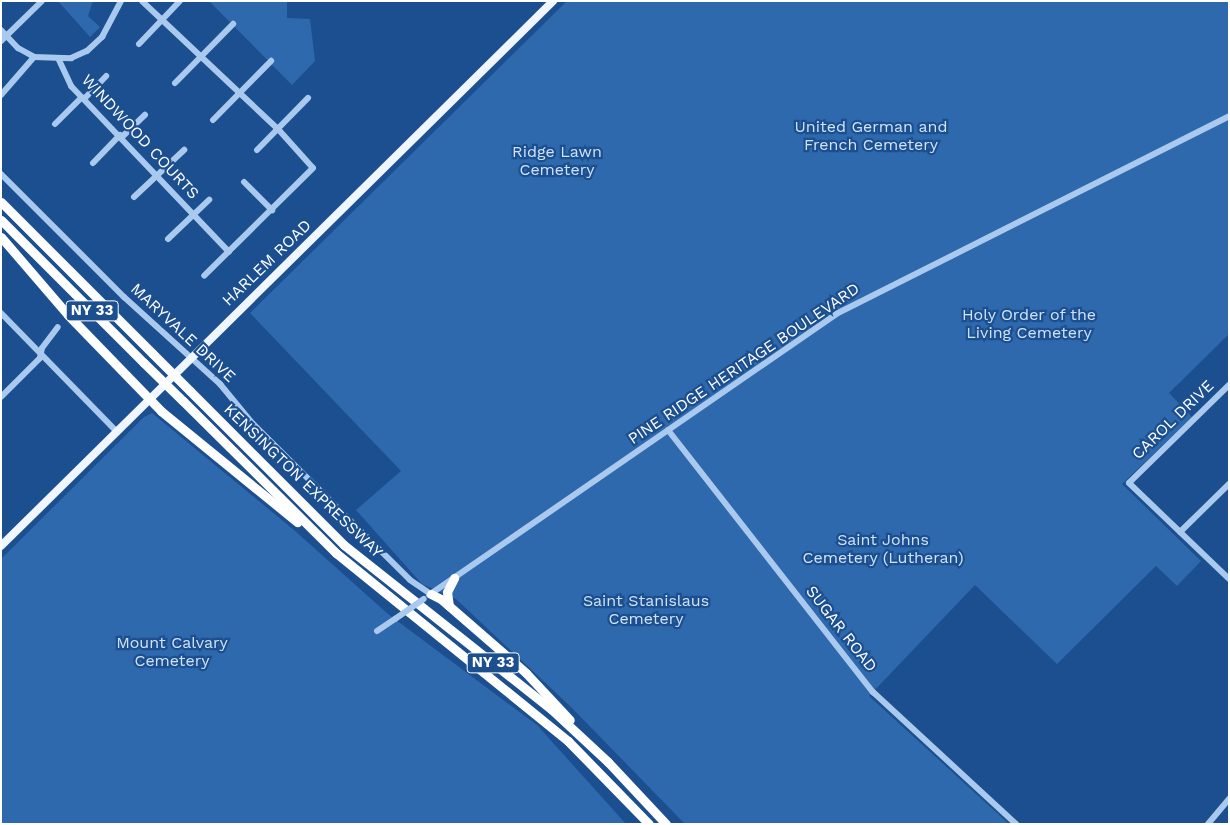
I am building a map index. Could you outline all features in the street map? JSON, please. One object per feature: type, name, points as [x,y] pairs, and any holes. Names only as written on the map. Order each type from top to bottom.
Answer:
[{"type":"highway","name":"KENSINGTON EXPRESSWAY","points":[[1,202],[344,545],[551,709],[588,742],[666,824]]},
{"type":"highway","name":"KENSINGTON EXPRESSWAY","points":[[1,220],[319,537],[371,583],[568,741],[650,824]]},
{"type":"highway","points":[[1,237],[68,315],[149,398],[244,481],[319,537]]},
{"type":"highway","points":[[450,606],[447,592],[454,578]]},
{"type":"highway","points":[[428,596],[450,606],[555,701],[588,742]]},
{"type":"main road","name":"HARLEM ROAD","points":[[1,546],[191,356],[553,1]]},
{"type":"street","points":[[1,41],[42,1]]},
{"type":"street","points":[[1,30],[34,57],[59,60],[71,58],[93,46],[107,29],[121,1]]},
{"type":"street","points":[[142,1],[278,128],[313,168],[204,276]]},
{"type":"street","points":[[139,44],[180,1]]},
{"type":"street","points":[[175,83],[233,24]]},
{"type":"street","points":[[1,95],[34,57]]},
{"type":"street","name":"WINDWOOD COURTS","points":[[59,60],[72,86],[158,174],[165,186],[193,214],[209,200]]},
{"type":"street","points":[[213,120],[271,61]]},
{"type":"street","points":[[55,124],[106,76]]},
{"type":"street","points":[[257,150],[308,98]]},
{"type":"street","points":[[93,163],[145,115]]},
{"type":"street","name":"PINE RIDGE HERITAGE BOULEVARD","points":[[377,632],[668,430],[859,301],[1229,116]]},
{"type":"street","points":[[134,198],[184,150]]},
{"type":"street","name":"MARYVALE DRIVE","points":[[1,174],[124,297],[191,356],[339,510],[428,596]]},
{"type":"street","points":[[244,182],[272,210]]},
{"type":"street","points":[[168,239],[193,214],[230,252]]},
{"type":"street","points":[[1,313],[116,431]]},
{"type":"street","points":[[1,397],[24,376],[58,327]]},
{"type":"street","name":"CAROL DRIVE","points":[[1180,532],[1129,483],[1229,385]]},
{"type":"street","name":"SUGAR ROAD","points":[[668,430],[873,692],[1016,824]]},
{"type":"street","points":[[1229,484],[1180,532],[1229,579]]},
{"type":"street","points":[[1208,824],[1229,799]]},
{"type":"green space","points":[[58,1],[93,1],[88,16],[100,27],[90,37]]},
{"type":"green space","points":[[209,1],[287,1],[287,18],[310,19],[315,61],[292,85]]},
{"type":"green space","points":[[567,1],[1229,1],[1229,334],[1169,393],[1192,417],[1122,484],[1201,561],[1177,586],[1156,566],[1057,664],[975,585],[869,696],[1009,824],[685,824],[570,706],[456,599],[422,584],[356,510],[401,471],[250,313]]},
{"type":"green space","name":"Mount Calvary Cemetery","points":[[152,413],[294,530],[388,614],[537,725],[626,824],[1,824],[1,559],[144,417]]},
{"type":"park label","name":"United German and French Cemetery","points":[[871,136]]},
{"type":"park label","name":"Ridge Lawn Cemetery","points":[[557,161]]},
{"type":"park label","name":"Holy Order of the Living Cemetery","points":[[1029,324]]},
{"type":"park label","name":"Saint Johns Cemetery (Lutheran)","points":[[883,549]]},
{"type":"park label","name":"Saint Stanislaus Cemetery","points":[[646,610]]}]
